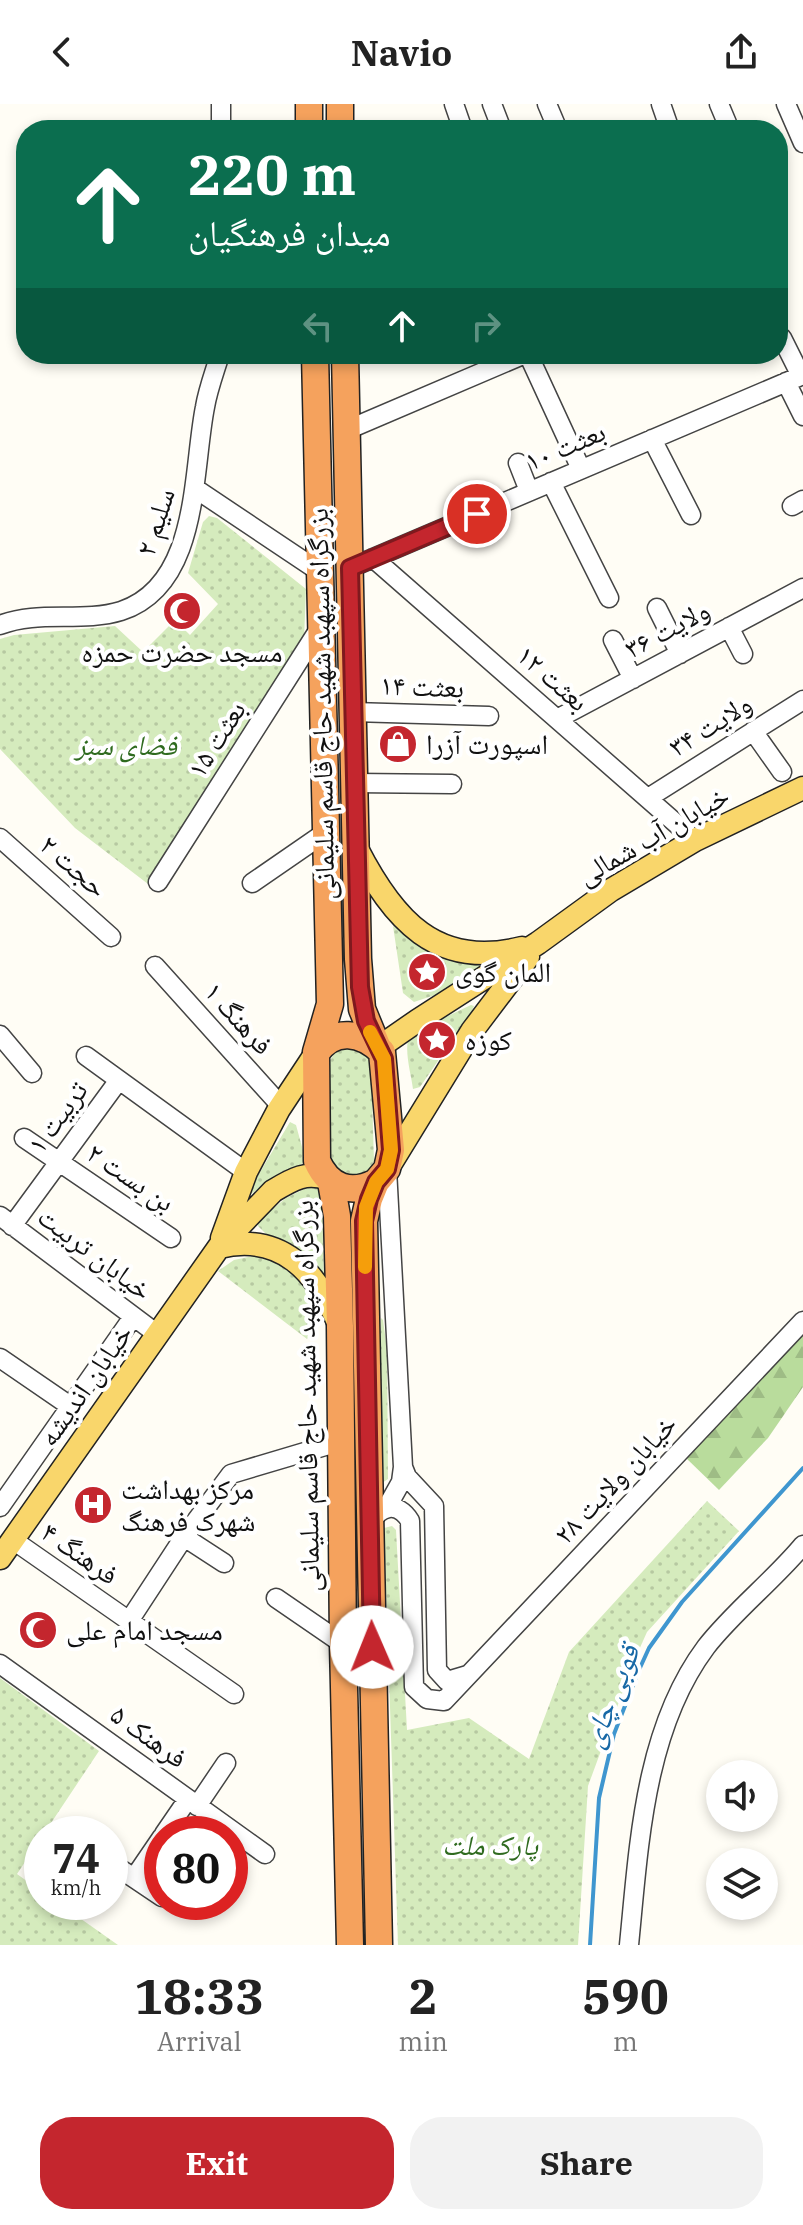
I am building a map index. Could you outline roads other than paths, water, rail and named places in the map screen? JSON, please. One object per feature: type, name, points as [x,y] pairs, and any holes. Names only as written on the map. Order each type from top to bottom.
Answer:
[{"type":"highway","name":"بزرگراه سپهبد شهید حاج قاسم سلیمانی","points":[[315,364],[330,1004],[316,1053],[317,1161],[330,1181],[337,1216],[350,1945]]},
{"type":"highway","name":"بزرگراه سپهبد شهید حاج قاسم سلیمانی","points":[[345,364],[347,430],[362,563],[353,712],[362,1009],[384,1059],[391,1150],[382,1175]]},
{"type":"highway","points":[[316,1053],[327,1041],[344,1035],[362,1037],[378,1048]]},
{"type":"highway","points":[[330,1181],[354,1190],[364,1188],[382,1175]]},
{"type":"highway","points":[[379,1945],[364,1221],[366,1207],[382,1175]]},
{"type":"main road","name":"خیابان آب شمالی","points":[[378,1048],[538,943],[611,890],[695,840],[803,788]]},
{"type":"main road","points":[[356,847],[386,901],[429,939],[445,947],[482,954],[505,952],[538,943]]},
{"type":"main road","name":"خیابان آب شمالی","points":[[382,1175],[472,1031],[538,943]]},
{"type":"main road","name":"خیابان اندیشه","points":[[219,1247],[246,1172],[281,1106],[316,1053]]},
{"type":"main road","name":"خیابان اندیشه","points":[[6,1549],[219,1247],[273,1191],[291,1180],[310,1174],[330,1181]]},
{"type":"main road","points":[[219,1247],[252,1244],[272,1248],[290,1257],[307,1269],[320,1285],[340,1326]]},
{"type":"street","points":[[786,104],[803,143]]},
{"type":"street","points":[[788,354],[797,378],[803,416]]},
{"type":"street","name":"سلیم ۲","points":[[0,625],[16,619],[116,612],[141,602],[165,578],[175,561],[196,489],[205,407],[217,364]]},
{"type":"street","points":[[347,430],[502,364]]},
{"type":"street","points":[[531,364],[581,469]]},
{"type":"street","name":"بعثت ۱۰","points":[[362,563],[797,378]]},
{"type":"street","points":[[652,439],[691,515]]},
{"type":"street","points":[[518,463],[529,491]]},
{"type":"street","points":[[551,482],[609,598]]},
{"type":"street","points":[[196,489],[320,572]]},
{"type":"street","name":"بعثت ۱۲","points":[[362,563],[557,719],[695,840]]},
{"type":"street","name":"ولایت ۳۶","points":[[557,719],[803,588]]},
{"type":"street","points":[[657,608],[680,654]]},
{"type":"street","name":"بعثت ۱۵","points":[[158,882],[321,626]]},
{"type":"street","points":[[729,627],[743,654]]},
{"type":"street","points":[[613,640],[633,679]]},
{"type":"street","name":"ولایت ۳۴","points":[[648,798],[803,700]]},
{"type":"street","name":"بعثت ۱۴","points":[[353,712],[489,716]]},
{"type":"street","points":[[753,731],[782,772]]},
{"type":"street","points":[[354,783],[452,784]]},
{"type":"street","points":[[252,883],[326,832]]},
{"type":"street","name":"حجت ۲","points":[[0,838],[111,937]]},
{"type":"street","name":"فرهنگ ۱","points":[[155,966],[281,1106]]},
{"type":"street","points":[[0,1035],[32,1073]]},
{"type":"street","name":"تربیت ۱","points":[[86,1056],[246,1172]]},
{"type":"street","name":"تربیت ۱","points":[[6,1221],[59,1162],[119,1080]]},
{"type":"street","name":"بن بست ۲","points":[[24,1138],[171,1238]]},
{"type":"street","points":[[382,1175],[403,1467],[401,1482],[387,1507]]},
{"type":"street","name":"خیابان تربیت","points":[[6,1221],[157,1334]]},
{"type":"street","points":[[30,1516],[2,1500],[133,1317]]},
{"type":"street","name":"خیابان ولایت ۲۸","points":[[406,1514],[412,1528],[414,1687],[427,1699],[444,1701],[803,1321]]},
{"type":"street","points":[[0,1358],[70,1406]]},
{"type":"street","points":[[129,1621],[184,1537],[231,1474],[342,1441]]},
{"type":"street","points":[[403,1467],[407,1477],[434,1506],[435,1512],[435,1665],[447,1681],[467,1675]]},
{"type":"street","points":[[406,1514],[410,1496],[419,1492],[426,1495]]},
{"type":"street","points":[[369,1527],[376,1513],[387,1507],[394,1507],[406,1514]]},
{"type":"street","points":[[184,1537],[224,1563]]},
{"type":"street","points":[[629,1945],[639,1848],[650,1782],[661,1739],[676,1702],[692,1668],[709,1644],[803,1545]]},
{"type":"street","name":"فرهنگ ۴","points":[[6,1549],[129,1621],[234,1694]]},
{"type":"street","points":[[276,1598],[343,1644]]},
{"type":"street","name":"فرهنک ۵","points":[[0,1664],[265,1854]]},
{"type":"street","points":[[181,1816],[226,1763]]},
{"type":"street","points":[[134,1878],[144,1864]]},
{"type":"street","points":[[128,1874],[144,1885]]},
{"type":"waterway","name":"قوبی چای","points":[[590,1945],[599,1798],[614,1734],[639,1670],[649,1648],[682,1602],[803,1468]]},
{"type":"place","name":"مسجد حضرت حمزه","points":[[182,611]]},
{"type":"place","name":"اسپورت آزرا","points":[[398,744]]},
{"type":"place","name":"المان گوی","points":[[427,972]]},
{"type":"place","name":"کوزه","points":[[437,1040]]},
{"type":"place","name":"مرکز بهداشت شهرک فرهنگ","points":[[93,1505]]},
{"type":"place","name":"مسجد امام علی","points":[[38,1630]]},
{"type":"park label","name":"فضای سبز","points":[[126,745]]},
{"type":"park label","name":"پارک ملت","points":[[490,1845]]}]
